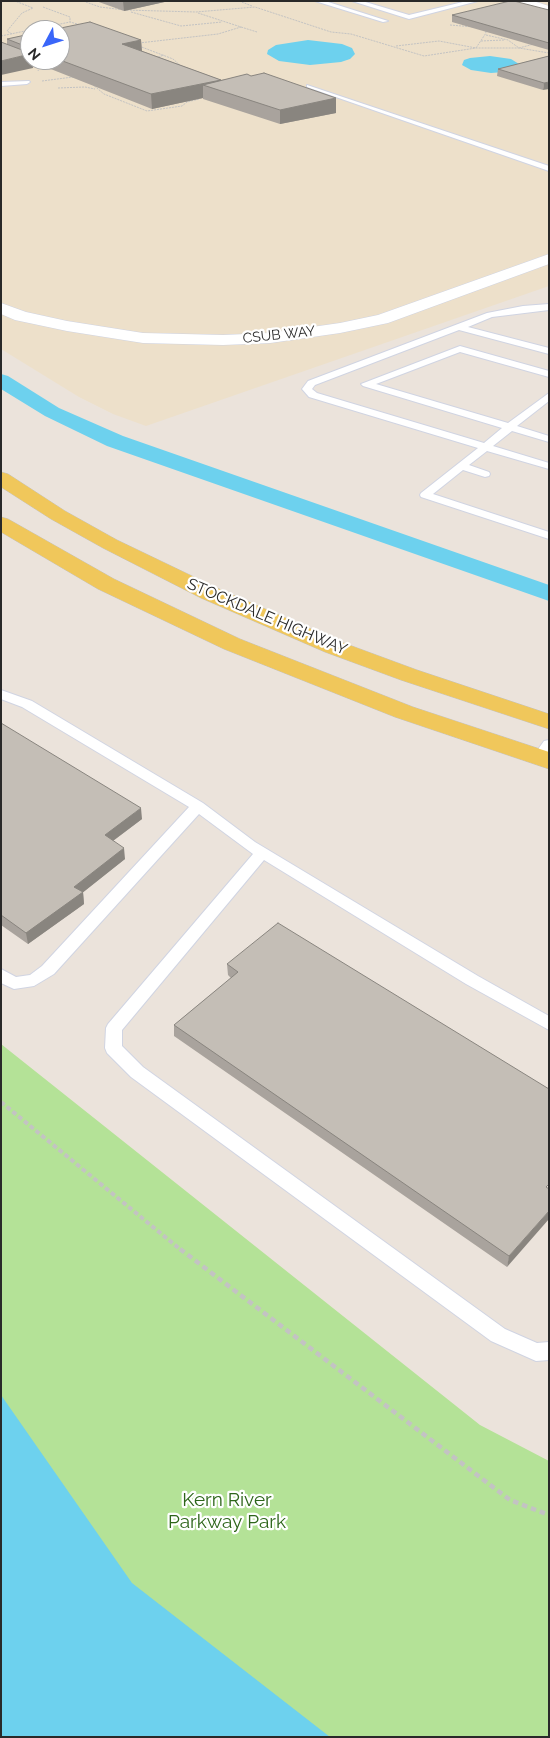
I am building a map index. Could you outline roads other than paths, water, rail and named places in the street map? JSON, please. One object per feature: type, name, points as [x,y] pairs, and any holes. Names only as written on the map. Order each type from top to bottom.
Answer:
[{"type":"main road","name":"STOCKDALE HIGHWAY","points":[[1,478],[58,515],[110,544],[209,594],[342,650],[549,722]]},
{"type":"main road","points":[[1,523],[106,584],[240,648],[404,712],[546,754]]},
{"type":"street","points":[[520,1],[549,9]]},
{"type":"street","name":"CSUB WAY","points":[[1,308],[21,316],[67,326],[144,338],[223,340],[270,338],[340,328],[382,319],[549,259]]},
{"type":"lane","points":[[318,1],[385,21]]},
{"type":"lane","points":[[355,1],[409,18],[475,1]]},
{"type":"lane","points":[[349,11],[389,1]]},
{"type":"lane","points":[[1,84],[27,82]]},
{"type":"lane","points":[[309,86],[549,169]]},
{"type":"lane","points":[[549,306],[490,316],[311,383],[307,389],[313,395],[549,466]]},
{"type":"lane","points":[[459,327],[549,351]]},
{"type":"lane","points":[[549,374],[460,349],[366,384],[549,439]]},
{"type":"lane","points":[[549,396],[425,495],[549,536]]},
{"type":"lane","points":[[461,466],[485,474]]},
{"type":"lane","points":[[4,699],[27,704],[198,806],[262,853],[472,980],[549,1024]]},
{"type":"lane","points":[[1,975],[14,983],[34,980],[48,970],[198,806]]},
{"type":"lane","points":[[262,853],[114,1028],[112,1048],[137,1072],[498,1335],[536,1352],[549,1351]]},
{"type":"water","points":[[308,40],[342,44],[352,48],[355,54],[350,59],[341,62],[310,65],[279,61],[267,54],[268,50],[276,45]]},
{"type":"water","points":[[490,56],[511,59],[519,64],[504,72],[491,73],[471,70],[462,65],[464,60],[470,58]]},
{"type":"water","points":[[1,1395],[132,1583],[330,1737],[1,1737]]},
{"type":"waterway","points":[[1,380],[52,412],[115,441],[549,594]]},
{"type":"park label","name":"Kern River Parkway Park","points":[[227,1511]]}]
